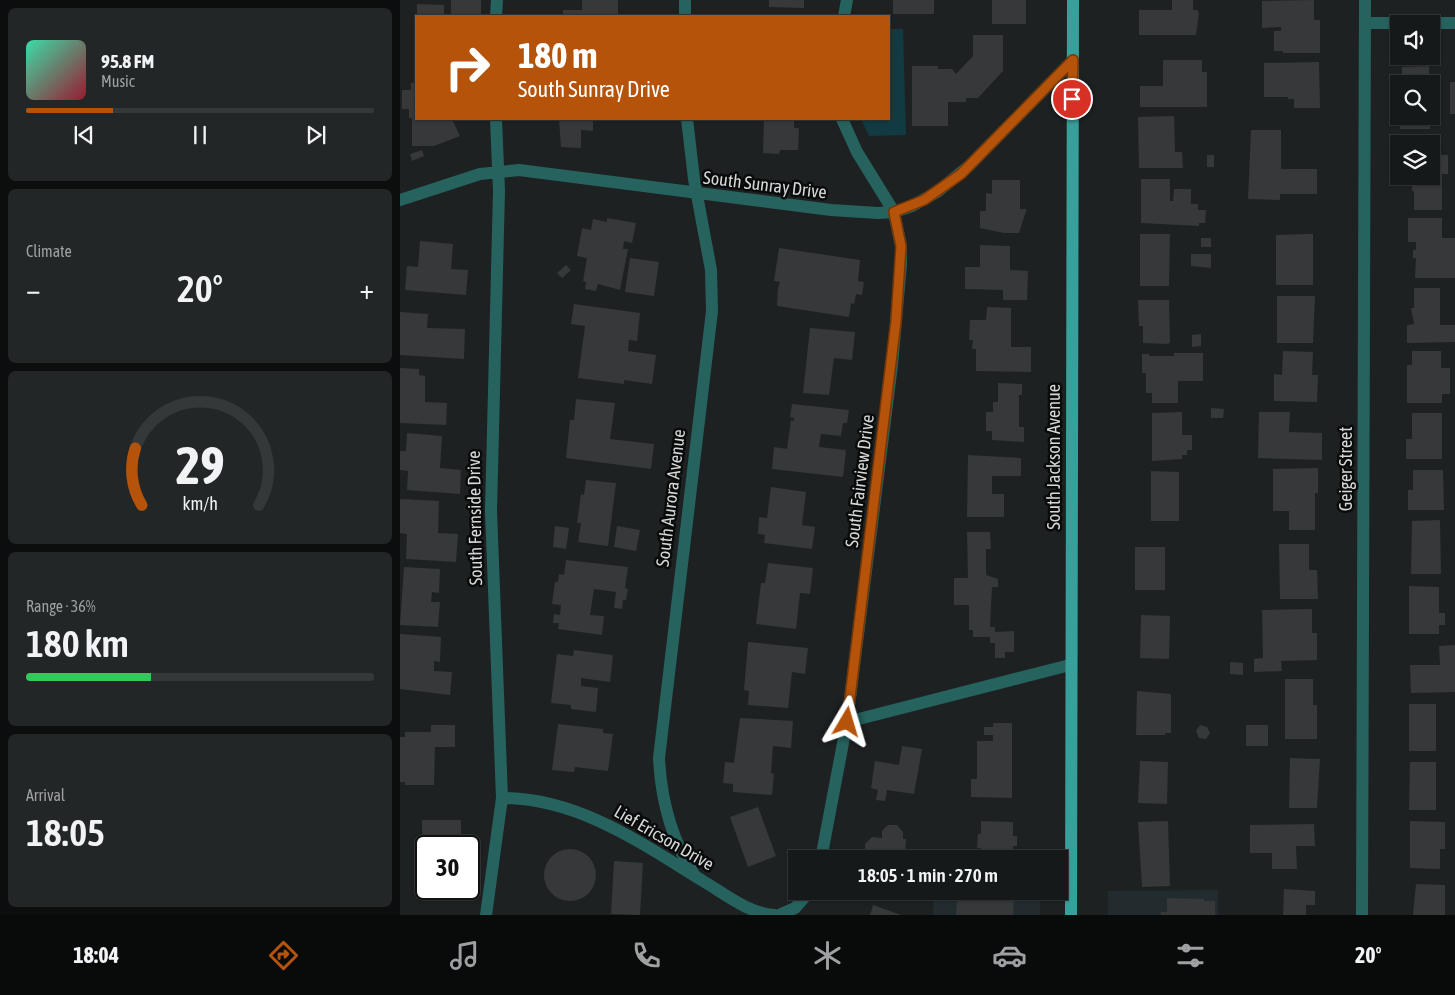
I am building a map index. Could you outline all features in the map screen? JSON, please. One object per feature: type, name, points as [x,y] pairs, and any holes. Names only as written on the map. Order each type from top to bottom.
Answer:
[{"type":"main road","name":"South Jackson Avenue","points":[[1071,915],[1070,665],[1073,0]]},
{"type":"street","points":[[496,15],[497,0]]},
{"type":"street","points":[[684,15],[685,0]]},
{"type":"street","points":[[844,15],[847,0]]},
{"type":"street","name":"Geiger Street","points":[[1362,915],[1365,0]]},
{"type":"street","points":[[1365,23],[1455,23]]},
{"type":"street","name":"South Sunray Drive","points":[[400,200],[465,178],[494,172],[519,170],[831,210],[871,213],[894,212],[924,200],[961,174],[1073,60]]},
{"type":"street","name":"South Fernside Drive","points":[[486,915],[502,798],[491,511],[499,173],[496,120]]},
{"type":"street","name":"South Aurora Avenue","points":[[687,120],[697,194],[712,270],[712,311],[659,758],[664,800],[671,824],[683,856],[695,876]]},
{"type":"street","name":"South Fairview Drive","points":[[824,850],[847,722],[896,321],[901,246],[894,212],[857,152],[842,120]]},
{"type":"street","points":[[847,722],[1070,665]]},
{"type":"street","name":"Lief Ericson Drive","points":[[502,798],[519,798],[549,805],[600,821],[630,836],[746,907],[774,915]]},
{"type":"street","points":[[779,915],[795,908],[802,900]]},
{"type":"shaded area","points":[[890,29],[903,29],[906,135],[869,136],[861,120],[890,120]]},
{"type":"shaded area","points":[[1218,890],[1218,915],[1108,915],[1108,891]]},
{"type":"shaded area","points":[[934,900],[1040,900],[1040,915],[933,915]]},
{"type":"building","points":[[451,0],[481,0],[481,15],[451,15]]},
{"type":"building","points":[[582,0],[618,0],[618,15],[563,15],[563,10],[582,10]]},
{"type":"building","points":[[769,0],[804,0],[804,8],[769,7]]},
{"type":"building","points":[[893,0],[934,0],[934,14],[893,14]]},
{"type":"building","points":[[992,0],[1026,0],[1026,24],[992,24]]},
{"type":"building","points":[[1172,0],[1193,0],[1193,10],[1197,10],[1199,13],[1196,35],[1139,35],[1139,10],[1172,10]]},
{"type":"building","points":[[1314,0],[1314,20],[1320,20],[1320,53],[1283,53],[1283,51],[1274,51],[1274,31],[1281,31],[1281,27],[1262,28],[1262,1]]},
{"type":"building","points":[[417,4],[444,5],[444,15],[417,15]]},
{"type":"building","points":[[973,35],[1003,35],[1003,71],[978,98],[966,98],[966,102],[948,102],[948,126],[912,126],[912,66],[938,66],[938,69],[952,69],[956,74],[973,56]]},
{"type":"building","points":[[1163,60],[1202,60],[1202,72],[1207,72],[1207,107],[1140,107],[1140,86],[1163,86]]},
{"type":"building","points":[[1319,62],[1320,108],[1294,108],[1294,99],[1288,99],[1288,97],[1264,97],[1264,63]]},
{"type":"building","points":[[1429,66],[1429,75],[1402,75],[1402,67]]},
{"type":"building","points":[[1450,82],[1455,82],[1455,114],[1450,114]]},
{"type":"building","points":[[411,83],[415,83],[415,120],[452,120],[460,136],[434,146],[412,146],[412,118],[409,118],[409,109],[402,109],[402,90],[411,90]]},
{"type":"building","points":[[1174,116],[1175,152],[1182,152],[1183,168],[1139,168],[1138,117]]},
{"type":"building","points":[[559,120],[593,120],[593,131],[581,130],[581,148],[561,147]]},
{"type":"building","points":[[764,120],[794,120],[794,128],[799,128],[798,150],[780,150],[779,154],[763,153]]},
{"type":"building","points":[[1400,125],[1430,125],[1430,129],[1400,129]]},
{"type":"building","points":[[1251,130],[1281,130],[1281,169],[1317,169],[1317,194],[1280,194],[1280,200],[1248,199]]},
{"type":"building","points":[[422,150],[424,156],[412,161],[410,154]]},
{"type":"building","points":[[1207,155],[1214,155],[1214,167],[1207,167]]},
{"type":"building","points":[[1440,155],[1448,155],[1448,174],[1442,174],[1442,210],[1414,210],[1414,191],[1412,191],[1412,185],[1440,185]]},
{"type":"building","points":[[1141,179],[1170,179],[1170,201],[1173,201],[1174,189],[1191,189],[1191,204],[1198,204],[1198,210],[1206,210],[1205,223],[1199,223],[1199,226],[1141,223]]},
{"type":"building","points":[[992,180],[1020,180],[1020,209],[1026,209],[1026,211],[1019,233],[1004,233],[980,228],[980,211],[986,211],[986,193],[992,194]]},
{"type":"building","points":[[607,218],[636,223],[632,243],[624,241],[623,249],[628,249],[620,290],[598,284],[596,291],[585,289],[586,282],[583,281],[587,258],[577,256],[582,228],[591,230],[593,219],[607,222]]},
{"type":"building","points":[[1408,218],[1442,218],[1442,238],[1455,238],[1455,278],[1415,278],[1416,258],[1413,258],[1413,250],[1416,250],[1416,242],[1408,242]]},
{"type":"building","points":[[1140,234],[1170,234],[1169,286],[1140,286]]},
{"type":"building","points":[[1313,234],[1313,285],[1276,285],[1276,235]]},
{"type":"building","points":[[1201,238],[1211,238],[1211,247],[1201,247]]},
{"type":"building","points":[[420,241],[453,244],[451,269],[468,270],[466,295],[405,290],[407,266],[418,267]]},
{"type":"building","points":[[980,245],[1010,246],[1010,270],[1028,271],[1027,300],[1003,300],[1003,290],[965,289],[965,267],[980,267]]},
{"type":"building","points":[[779,248],[860,260],[858,281],[864,282],[862,295],[856,294],[854,304],[851,303],[849,317],[777,306],[780,282],[774,281]]},
{"type":"building","points":[[1191,254],[1211,254],[1211,268],[1191,266]]},
{"type":"building","points":[[630,258],[659,262],[654,296],[625,292]]},
{"type":"building","points":[[566,265],[571,270],[562,278],[557,273]]},
{"type":"building","points":[[1414,288],[1440,288],[1440,325],[1455,325],[1455,342],[1407,343],[1407,325],[1414,324],[1411,308],[1414,308]]},
{"type":"building","points":[[1277,296],[1315,296],[1313,343],[1277,343]]},
{"type":"building","points":[[1138,300],[1169,300],[1170,342],[1168,344],[1143,343],[1143,326],[1139,326]]},
{"type":"building","points":[[574,304],[640,313],[637,341],[629,340],[628,351],[656,355],[652,384],[624,380],[624,384],[578,378],[585,326],[571,324]]},
{"type":"building","points":[[987,307],[1011,308],[1011,347],[1031,347],[1031,372],[976,371],[976,349],[972,349],[973,340],[969,340],[970,320],[986,320]]},
{"type":"building","points":[[400,312],[428,314],[427,328],[465,329],[464,359],[400,355]]},
{"type":"building","points":[[810,328],[855,332],[852,360],[834,358],[829,395],[803,393]]},
{"type":"building","points":[[1201,334],[1201,346],[1192,347],[1192,335]]},
{"type":"building","points":[[1283,351],[1313,352],[1312,375],[1318,375],[1317,402],[1274,401],[1274,374],[1282,375]]},
{"type":"building","points":[[1412,351],[1441,351],[1441,368],[1450,368],[1450,394],[1442,394],[1442,403],[1407,403],[1407,365],[1412,365]]},
{"type":"building","points":[[1174,353],[1203,353],[1203,381],[1178,381],[1178,403],[1152,403],[1152,393],[1146,393],[1146,373],[1142,373],[1142,354],[1149,354],[1149,356],[1174,356]]},
{"type":"building","points":[[400,368],[419,369],[419,375],[425,376],[425,402],[447,403],[446,425],[400,423]]},
{"type":"building","points":[[998,383],[1022,384],[1022,395],[1019,395],[1019,427],[1024,427],[1024,442],[992,440],[992,431],[986,431],[986,412],[993,412],[993,402],[998,402]]},
{"type":"building","points":[[576,399],[615,403],[610,439],[654,444],[651,469],[566,458],[570,420],[574,420]]},
{"type":"building","points":[[792,404],[849,410],[847,423],[843,423],[841,436],[821,434],[819,447],[846,450],[843,477],[772,469],[774,447],[787,449],[791,420],[794,421],[794,418],[790,417]]},
{"type":"building","points":[[1211,408],[1224,409],[1223,418],[1211,418]]},
{"type":"building","points":[[1182,412],[1182,435],[1192,435],[1192,450],[1187,450],[1187,455],[1182,455],[1182,459],[1152,461],[1152,413]]},
{"type":"building","points":[[1259,412],[1290,412],[1289,432],[1322,433],[1322,460],[1258,458]]},
{"type":"building","points":[[1412,413],[1442,413],[1442,459],[1406,459],[1406,439],[1412,439]]},
{"type":"building","points":[[407,433],[442,436],[440,468],[461,470],[460,494],[407,490],[408,471],[400,470],[400,451],[406,451]]},
{"type":"building","points":[[968,455],[1021,458],[1021,476],[992,476],[992,494],[1004,494],[1004,517],[967,517]]},
{"type":"building","points":[[1318,468],[1318,493],[1315,493],[1315,530],[1289,530],[1289,511],[1273,511],[1273,469]]},
{"type":"building","points":[[1413,470],[1443,470],[1444,510],[1408,510],[1408,490],[1413,490]]},
{"type":"building","points":[[1151,471],[1179,472],[1179,521],[1151,521]]},
{"type":"building","points":[[586,480],[616,483],[608,546],[578,542],[581,523],[577,523],[581,494],[584,495]]},
{"type":"building","points":[[771,487],[806,492],[802,525],[815,527],[812,549],[764,543],[765,535],[758,534],[759,517],[767,518]]},
{"type":"building","points":[[400,499],[439,501],[438,533],[458,534],[456,562],[406,559],[407,534],[400,533]]},
{"type":"building","points":[[1440,520],[1441,574],[1411,574],[1412,521]]},
{"type":"building","points":[[555,526],[569,528],[566,549],[553,547]]},
{"type":"building","points":[[617,526],[640,530],[636,551],[614,547]]},
{"type":"building","points":[[967,532],[990,532],[991,549],[986,549],[986,575],[998,579],[998,587],[992,587],[990,627],[995,627],[995,632],[1014,631],[1014,652],[1005,652],[1005,658],[995,658],[995,643],[990,643],[990,637],[973,637],[973,630],[969,630],[969,605],[954,605],[954,578],[968,578]]},
{"type":"building","points":[[1279,544],[1309,544],[1309,570],[1317,570],[1318,599],[1280,599]]},
{"type":"building","points":[[1135,547],[1165,547],[1165,590],[1135,590]]},
{"type":"building","points":[[566,560],[628,567],[625,588],[628,589],[626,600],[623,600],[622,609],[614,608],[616,592],[594,589],[590,615],[604,616],[602,635],[558,629],[559,623],[553,623],[554,614],[560,615],[561,605],[552,604],[555,582],[558,582],[559,574],[564,575]]},
{"type":"building","points":[[768,563],[813,568],[810,594],[800,593],[796,629],[756,624],[761,583],[765,583]]},
{"type":"building","points":[[404,567],[440,569],[439,593],[432,592],[431,602],[440,602],[438,627],[400,625]]},
{"type":"building","points":[[1409,586],[1439,587],[1439,613],[1445,613],[1445,625],[1439,625],[1439,634],[1409,634]]},
{"type":"building","points":[[1312,609],[1312,633],[1317,633],[1317,660],[1281,661],[1282,671],[1254,672],[1254,659],[1263,658],[1262,610]]},
{"type":"building","points":[[1141,615],[1170,616],[1169,659],[1140,658]]},
{"type":"building","points":[[400,634],[441,637],[440,662],[434,661],[434,671],[452,672],[450,695],[400,689]]},
{"type":"building","points":[[748,642],[808,648],[805,674],[792,672],[788,708],[748,705],[749,691],[744,690]]},
{"type":"building","points":[[1455,645],[1455,692],[1411,693],[1410,665],[1440,665],[1439,646]]},
{"type":"building","points":[[574,650],[613,655],[610,682],[581,678],[581,686],[598,688],[596,712],[571,709],[571,705],[551,703],[557,654],[573,656]]},
{"type":"building","points":[[1230,662],[1243,663],[1243,675],[1230,674]]},
{"type":"building","points":[[1285,679],[1313,679],[1313,705],[1317,705],[1317,739],[1285,739]]},
{"type":"building","points":[[1137,691],[1171,694],[1171,733],[1165,733],[1165,735],[1136,735]]},
{"type":"building","points":[[1409,704],[1436,704],[1436,751],[1409,751]]},
{"type":"building","points":[[740,718],[793,721],[791,748],[773,746],[771,773],[774,774],[772,795],[733,792],[733,784],[723,783],[725,762],[734,763]]},
{"type":"building","points":[[993,723],[1012,723],[1012,798],[971,797],[971,779],[977,779],[977,741],[993,741],[993,735],[984,735],[984,727],[993,727]]},
{"type":"building","points":[[558,724],[603,729],[603,733],[613,734],[608,771],[575,767],[574,772],[552,770]]},
{"type":"building","points":[[431,725],[455,725],[455,747],[435,747],[434,785],[405,785],[405,782],[400,782],[400,737],[405,737],[405,732],[431,732]]},
{"type":"building","points":[[1200,725],[1207,727],[1210,733],[1206,739],[1199,738],[1196,731]]},
{"type":"building","points":[[1246,725],[1268,725],[1268,746],[1246,746]]},
{"type":"building","points":[[902,746],[922,749],[914,794],[887,790],[885,801],[876,800],[878,790],[871,788],[875,761],[899,765]]},
{"type":"building","points":[[1290,758],[1320,759],[1317,808],[1289,808]]},
{"type":"building","points":[[1140,761],[1168,762],[1167,804],[1138,803]]},
{"type":"building","points":[[1410,762],[1436,762],[1436,810],[1409,810]]},
{"type":"building","points":[[758,807],[776,856],[748,867],[730,817]]},
{"type":"building","points":[[422,820],[461,820],[461,835],[422,835]]},
{"type":"building","points":[[981,821],[1013,822],[1013,836],[1017,836],[1017,846],[1013,846],[1013,850],[981,850],[981,848],[977,848],[978,834],[981,834]]},
{"type":"building","points":[[1168,821],[1170,886],[1142,887],[1138,822]]},
{"type":"building","points":[[1410,821],[1445,822],[1445,849],[1440,849],[1440,869],[1410,868]]},
{"type":"building","points":[[1314,824],[1315,846],[1296,846],[1297,869],[1272,869],[1272,853],[1250,853],[1250,825]]},
{"type":"building","points":[[888,825],[897,825],[903,832],[903,839],[906,839],[905,850],[865,850],[865,844],[872,837],[882,838],[882,831]]},
{"type":"building","points":[[570,849],[580,851],[588,857],[594,865],[596,875],[594,885],[588,893],[580,899],[570,901],[560,899],[552,893],[546,885],[544,875],[546,865],[552,857],[560,851]]},
{"type":"building","points":[[614,861],[643,863],[640,915],[611,914]]},
{"type":"building","points":[[1416,884],[1445,885],[1445,915],[1413,915]]},
{"type":"building","points":[[1284,889],[1315,891],[1315,905],[1306,905],[1306,915],[1283,915]]},
{"type":"building","points":[[1167,898],[1215,901],[1215,915],[1161,915],[1161,912],[1167,912]]},
{"type":"building","points":[[957,900],[1014,900],[1013,915],[956,915]]},
{"type":"building","points":[[873,905],[901,915],[870,915]]},
{"type":"route","points":[[847,722],[892,365],[901,265],[901,246],[894,212],[924,200],[961,174],[1073,60],[1072,99]]}]
